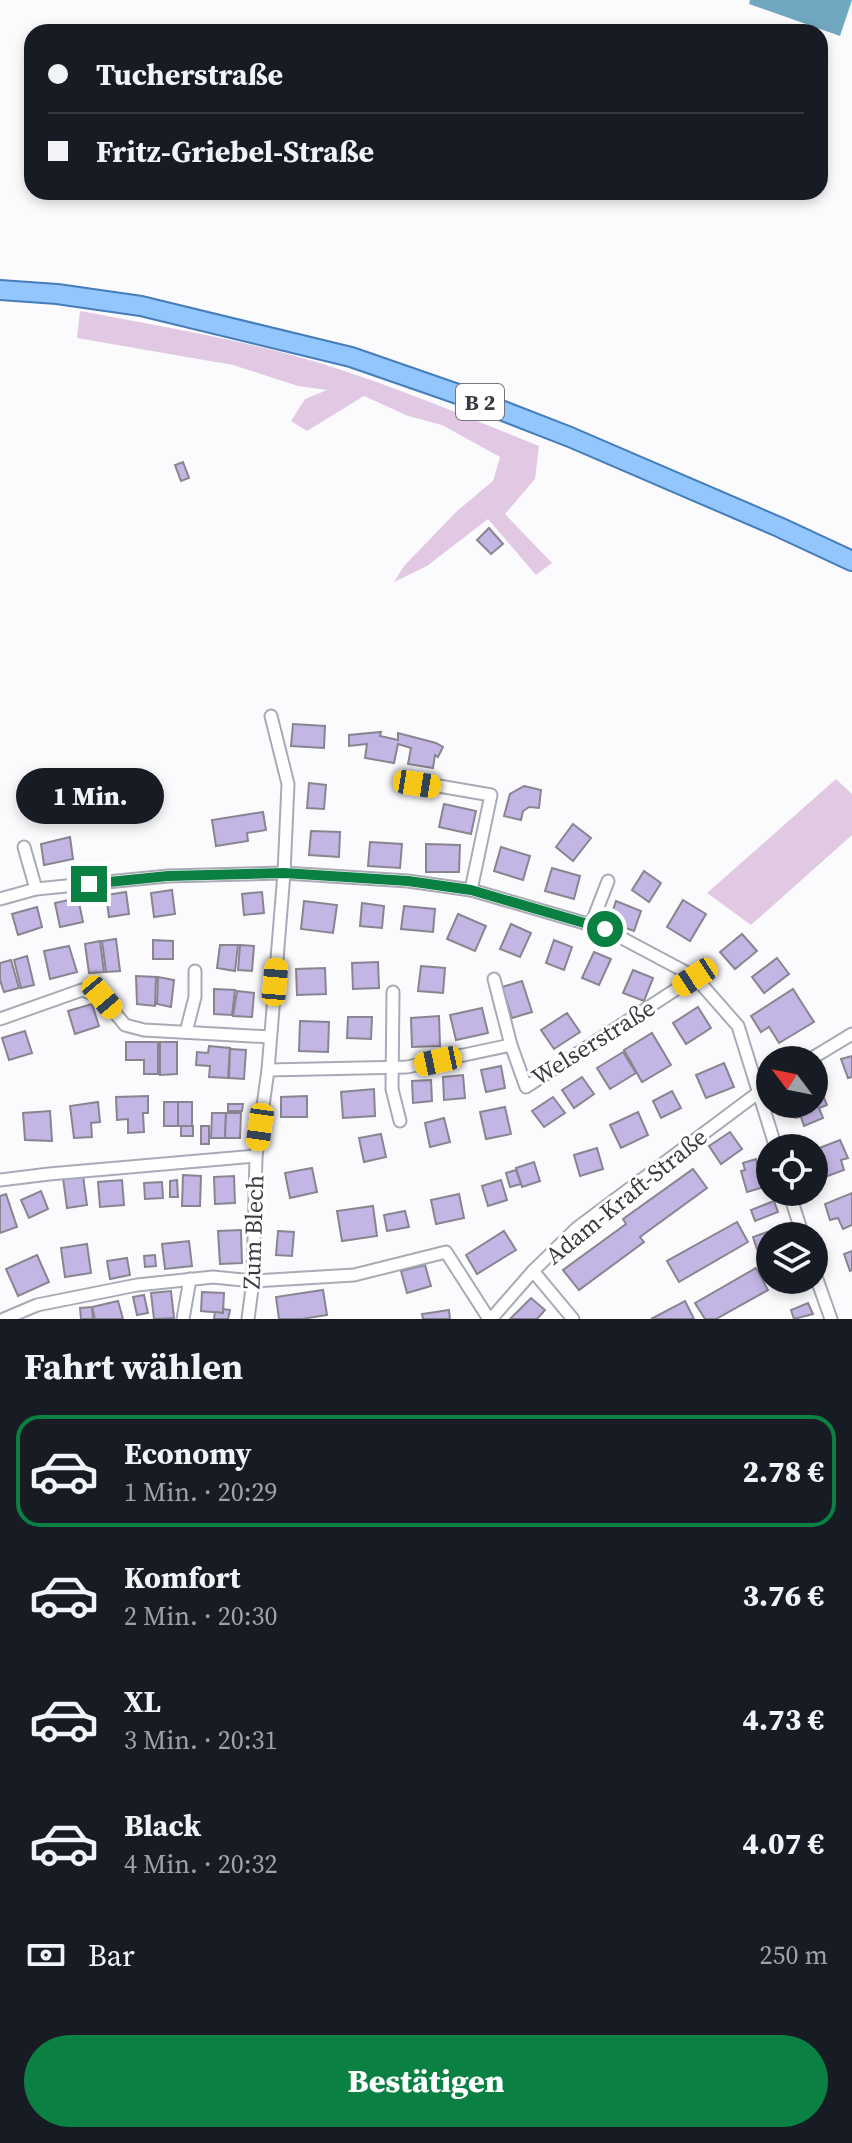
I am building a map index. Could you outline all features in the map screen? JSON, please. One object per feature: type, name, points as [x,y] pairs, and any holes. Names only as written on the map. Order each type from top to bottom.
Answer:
[{"type":"main road","name":"B 2","points":[[0,290],[57,294],[141,306],[351,357],[570,437],[852,561]]},
{"type":"street","name":"Zum Blech","points":[[248,1319],[253,1281],[256,1156],[268,1070],[288,784],[271,716]]},
{"type":"street","points":[[410,781],[491,795],[471,890]]},
{"type":"street","points":[[24,847],[36,889]]},
{"type":"street","points":[[0,899],[36,889],[168,876],[284,873],[408,881],[471,890],[605,929],[695,977],[738,1026],[756,1082]]},
{"type":"street","points":[[591,925],[608,881]]},
{"type":"street","points":[[186,1032],[195,997],[195,971]]},
{"type":"street","name":"Welserstraße","points":[[494,979],[511,1045],[526,1087],[695,977]]},
{"type":"street","points":[[0,1019],[82,990],[102,997],[125,1025],[144,1030],[270,1037]]},
{"type":"street","points":[[393,992],[392,1089],[400,1121]]},
{"type":"street","points":[[828,1049],[852,1034]]},
{"type":"street","name":"Welserstraße","points":[[268,1070],[407,1067],[511,1045]]},
{"type":"street","name":"Adam-Kraft-Straße","points":[[490,1319],[577,1228],[756,1093]]},
{"type":"street","points":[[0,1180],[256,1156]]},
{"type":"street","points":[[4,1319],[37,1305],[137,1285],[213,1277],[253,1281],[354,1275],[446,1252],[490,1319]]},
{"type":"street","points":[[533,1271],[573,1319]]},
{"type":"street","points":[[183,1319],[190,1279]]},
{"type":"street","points":[[822,1294],[831,1319]]},
{"type":"shaded area","points":[[80,311],[236,342],[320,363],[415,396],[539,446],[535,479],[505,514],[552,563],[536,575],[488,519],[427,566],[394,582],[404,566],[457,511],[493,481],[500,457],[442,425],[408,416],[364,396],[307,431],[291,421],[305,399],[327,390],[298,386],[233,365],[77,338]]},
{"type":"shaded area","points":[[836,779],[852,794],[852,835],[751,925],[707,893]]},
{"type":"water","points":[[750,0],[852,0],[840,36],[828,32],[828,24],[806,24],[749,4]]},
{"type":"building","points":[[183,462],[189,478],[181,481],[175,465]]},
{"type":"building","points":[[489,528],[503,544],[491,554],[477,540]]},
{"type":"building","points":[[293,724],[325,726],[324,748],[291,746]]},
{"type":"building","points":[[381,732],[380,736],[398,740],[398,733],[443,747],[438,757],[435,755],[433,768],[408,764],[411,748],[398,744],[394,763],[365,758],[367,744],[349,746],[349,735]]},
{"type":"building","points":[[309,783],[326,785],[324,809],[307,808]]},
{"type":"building","points":[[524,786],[541,790],[539,808],[529,807],[523,811],[521,820],[504,816],[510,794]]},
{"type":"building","points":[[444,804],[476,811],[471,834],[439,827]]},
{"type":"building","points":[[263,812],[266,830],[247,833],[248,841],[216,846],[212,820]]},
{"type":"building","points":[[573,824],[591,838],[573,861],[556,847]]},
{"type":"building","points":[[311,831],[340,832],[339,857],[309,855]]},
{"type":"building","points":[[70,837],[73,859],[44,865],[41,844]]},
{"type":"building","points":[[370,842],[402,844],[400,868],[368,866]]},
{"type":"building","points":[[426,844],[460,845],[459,872],[426,872]]},
{"type":"building","points":[[501,847],[530,856],[523,880],[494,871]]},
{"type":"building","points":[[552,868],[580,876],[574,899],[545,891]]},
{"type":"building","points":[[644,871],[661,883],[649,902],[632,890]]},
{"type":"building","points":[[172,890],[175,914],[154,917],[151,893]]},
{"type":"building","points":[[126,892],[129,914],[109,917],[106,895]]},
{"type":"building","points":[[262,892],[264,913],[244,915],[242,894]]},
{"type":"building","points":[[78,898],[83,922],[60,927],[55,903]]},
{"type":"building","points":[[683,900],[706,914],[690,941],[667,927]]},
{"type":"building","points":[[304,901],[337,905],[333,933],[301,929]]},
{"type":"building","points":[[616,901],[641,911],[634,931],[609,922]]},
{"type":"building","points":[[362,903],[384,906],[382,928],[360,926]]},
{"type":"building","points":[[404,906],[435,909],[433,932],[401,929]]},
{"type":"building","points":[[37,907],[42,927],[18,935],[12,914]]},
{"type":"building","points":[[458,914],[486,926],[475,951],[447,939]]},
{"type":"building","points":[[511,924],[531,933],[520,957],[500,949]]},
{"type":"building","points":[[742,934],[757,951],[735,969],[720,952]]},
{"type":"building","points":[[116,939],[120,971],[106,972],[102,941]]},
{"type":"building","points":[[153,940],[173,941],[173,959],[153,959]]},
{"type":"building","points":[[554,940],[572,947],[564,970],[546,963]]},
{"type":"building","points":[[100,941],[104,972],[89,973],[85,944]]},
{"type":"building","points":[[220,945],[238,945],[235,971],[217,968]]},
{"type":"building","points":[[240,945],[254,946],[252,971],[238,970]]},
{"type":"building","points":[[69,946],[77,972],[50,979],[44,951]]},
{"type":"building","points":[[594,952],[611,959],[599,985],[582,978]]},
{"type":"building","points":[[27,956],[34,985],[21,988],[14,960]]},
{"type":"building","points":[[777,958],[789,974],[764,993],[752,977]]},
{"type":"building","points":[[11,960],[19,988],[4,992],[0,963]]},
{"type":"building","points":[[378,962],[379,988],[353,989],[352,963]]},
{"type":"building","points":[[421,966],[445,968],[443,993],[418,991]]},
{"type":"building","points":[[325,968],[326,994],[297,995],[296,969]]},
{"type":"building","points":[[633,970],[653,978],[644,1001],[623,993]]},
{"type":"building","points":[[136,976],[156,977],[155,1006],[137,1004]]},
{"type":"building","points":[[158,977],[174,980],[171,1007],[157,1004]]},
{"type":"building","points":[[522,981],[532,1012],[512,1018],[502,987]]},
{"type":"building","points":[[214,989],[235,990],[232,1015],[214,1014]]},
{"type":"building","points":[[793,989],[814,1022],[779,1043],[769,1027],[761,1032],[751,1016]]},
{"type":"building","points":[[237,991],[254,993],[252,1017],[233,1016]]},
{"type":"building","points":[[92,1004],[99,1026],[75,1034],[68,1011]]},
{"type":"building","points":[[698,1007],[711,1028],[686,1044],[673,1023]]},
{"type":"building","points":[[482,1008],[488,1033],[456,1040],[450,1015]]},
{"type":"building","points":[[567,1013],[580,1032],[554,1049],[541,1030]]},
{"type":"building","points":[[439,1016],[440,1046],[412,1047],[411,1018]]},
{"type":"building","points":[[348,1017],[372,1017],[371,1039],[347,1038]]},
{"type":"building","points":[[300,1021],[329,1022],[328,1052],[299,1051]]},
{"type":"building","points":[[25,1031],[32,1053],[9,1060],[2,1038]]},
{"type":"building","points":[[652,1033],[671,1065],[642,1082],[624,1050]]},
{"type":"building","points":[[126,1042],[158,1042],[158,1074],[144,1074],[144,1060],[126,1060]]},
{"type":"building","points":[[160,1042],[177,1042],[177,1074],[160,1075]]},
{"type":"building","points":[[209,1046],[230,1048],[228,1078],[209,1077],[210,1066],[196,1065],[197,1052],[208,1053]]},
{"type":"building","points":[[230,1049],[246,1050],[244,1079],[229,1078]]},
{"type":"building","points":[[623,1052],[636,1073],[610,1089],[597,1068]]},
{"type":"building","points":[[852,1056],[852,1077],[848,1078],[841,1059]]},
{"type":"building","points":[[724,1063],[734,1087],[706,1098],[696,1075]]},
{"type":"building","points":[[501,1066],[505,1088],[486,1092],[481,1070]]},
{"type":"building","points":[[463,1075],[465,1098],[444,1100],[443,1077]]},
{"type":"building","points":[[582,1077],[594,1094],[574,1108],[562,1090]]},
{"type":"building","points":[[431,1080],[432,1101],[413,1103],[412,1081]]},
{"type":"building","points":[[374,1089],[375,1116],[343,1118],[341,1092]]},
{"type":"building","points":[[672,1091],[681,1108],[661,1118],[653,1101]]},
{"type":"building","points":[[148,1096],[148,1113],[143,1113],[144,1132],[128,1133],[128,1119],[117,1120],[116,1097]]},
{"type":"building","points":[[307,1096],[307,1117],[281,1117],[281,1097]]},
{"type":"building","points":[[553,1097],[565,1113],[544,1127],[532,1111]]},
{"type":"building","points":[[98,1102],[100,1122],[91,1123],[92,1137],[74,1138],[70,1106]]},
{"type":"building","points":[[164,1102],[178,1102],[178,1126],[164,1126]]},
{"type":"building","points":[[178,1102],[192,1102],[192,1126],[178,1126]]},
{"type":"building","points":[[228,1104],[243,1104],[242,1111],[228,1111]]},
{"type":"building","points":[[505,1107],[511,1134],[486,1139],[480,1112]]},
{"type":"building","points":[[50,1111],[52,1141],[25,1140],[23,1113]]},
{"type":"building","points":[[638,1112],[648,1135],[621,1148],[610,1125]]},
{"type":"building","points":[[212,1113],[226,1113],[225,1138],[211,1138]]},
{"type":"building","points":[[226,1113],[241,1113],[240,1138],[225,1138]]},
{"type":"building","points":[[444,1118],[450,1142],[430,1147],[425,1123]]},
{"type":"building","points":[[801,1118],[823,1118],[804,1126]]},
{"type":"building","points":[[181,1126],[193,1126],[193,1136],[181,1136]]},
{"type":"building","points":[[201,1126],[209,1126],[209,1144],[201,1144]]},
{"type":"building","points":[[730,1132],[742,1149],[721,1164],[709,1146]]},
{"type":"building","points":[[381,1134],[386,1157],[364,1162],[359,1138]]},
{"type":"building","points":[[840,1140],[848,1158],[841,1160],[844,1170],[828,1176],[828,1145]]},
{"type":"building","points":[[597,1148],[603,1169],[580,1176],[574,1155]]},
{"type":"building","points":[[756,1159],[756,1189],[747,1192],[741,1171],[745,1170],[743,1163]]},
{"type":"building","points":[[534,1162],[540,1181],[522,1187],[516,1168]]},
{"type":"building","points":[[312,1168],[317,1192],[290,1198],[285,1173]]},
{"type":"building","points":[[693,1169],[707,1188],[640,1237],[644,1242],[579,1290],[563,1270],[626,1224],[623,1219]]},
{"type":"building","points":[[516,1170],[521,1184],[510,1187],[506,1173]]},
{"type":"building","points":[[183,1175],[201,1176],[200,1206],[182,1206]]},
{"type":"building","points":[[83,1176],[87,1205],[67,1208],[63,1178]]},
{"type":"building","points":[[234,1176],[235,1203],[215,1204],[214,1177]]},
{"type":"building","points":[[122,1180],[124,1205],[100,1207],[98,1182]]},
{"type":"building","points":[[177,1180],[178,1197],[170,1197],[170,1181]]},
{"type":"building","points":[[501,1180],[507,1200],[488,1206],[482,1186]]},
{"type":"building","points":[[162,1182],[163,1198],[145,1199],[144,1183]]},
{"type":"building","points":[[41,1191],[48,1209],[29,1218],[21,1200]]},
{"type":"building","points":[[852,1193],[852,1225],[843,1229],[838,1218],[830,1220],[826,1206]]},
{"type":"building","points":[[6,1194],[17,1227],[0,1233],[0,1196]]},
{"type":"building","points":[[459,1194],[464,1218],[436,1224],[431,1200]]},
{"type":"building","points":[[373,1206],[377,1236],[342,1241],[337,1211]]},
{"type":"building","points":[[776,1206],[778,1212],[755,1221],[751,1210]]},
{"type":"building","points":[[405,1211],[409,1227],[387,1231],[384,1215]]},
{"type":"building","points":[[737,1222],[748,1242],[679,1282],[667,1261]]},
{"type":"building","points":[[241,1230],[242,1263],[220,1264],[218,1231]]},
{"type":"building","points":[[278,1231],[294,1232],[292,1256],[276,1255]]},
{"type":"building","points":[[504,1231],[516,1250],[477,1274],[466,1255]]},
{"type":"building","points":[[189,1241],[192,1266],[165,1269],[162,1244]]},
{"type":"building","points":[[87,1244],[91,1273],[65,1277],[61,1248]]},
{"type":"building","points":[[852,1251],[852,1270],[850,1271],[844,1254]]},
{"type":"building","points":[[37,1255],[49,1282],[18,1296],[6,1269]]},
{"type":"building","points":[[155,1255],[156,1266],[145,1267],[144,1256]]},
{"type":"building","points":[[127,1258],[130,1275],[110,1279],[107,1261]]},
{"type":"building","points":[[425,1265],[431,1286],[407,1293],[401,1271]]},
{"type":"building","points":[[756,1268],[756,1294],[761,1294],[716,1319],[705,1319],[695,1303]]},
{"type":"building","points":[[323,1290],[327,1315],[279,1319],[276,1297]]},
{"type":"building","points":[[171,1291],[174,1318],[154,1319],[151,1293]]},
{"type":"building","points":[[202,1292],[224,1293],[223,1313],[201,1311]]},
{"type":"building","points":[[144,1295],[148,1313],[137,1315],[133,1297]]},
{"type":"building","points":[[531,1298],[545,1310],[537,1319],[510,1319]]},
{"type":"building","points":[[118,1301],[123,1319],[95,1319],[92,1307]]},
{"type":"building","points":[[685,1301],[694,1319],[651,1319]]},
{"type":"building","points":[[808,1303],[813,1314],[794,1319],[791,1310]]},
{"type":"building","points":[[92,1307],[93,1319],[81,1319],[80,1308]]},
{"type":"building","points":[[223,1309],[230,1310],[228,1319],[214,1319],[215,1312],[223,1313]]},
{"type":"building","points":[[449,1310],[450,1319],[423,1319],[422,1314]]},
{"type":"route","points":[[89,884],[168,876],[284,873],[408,881],[471,890],[605,929]]}]
